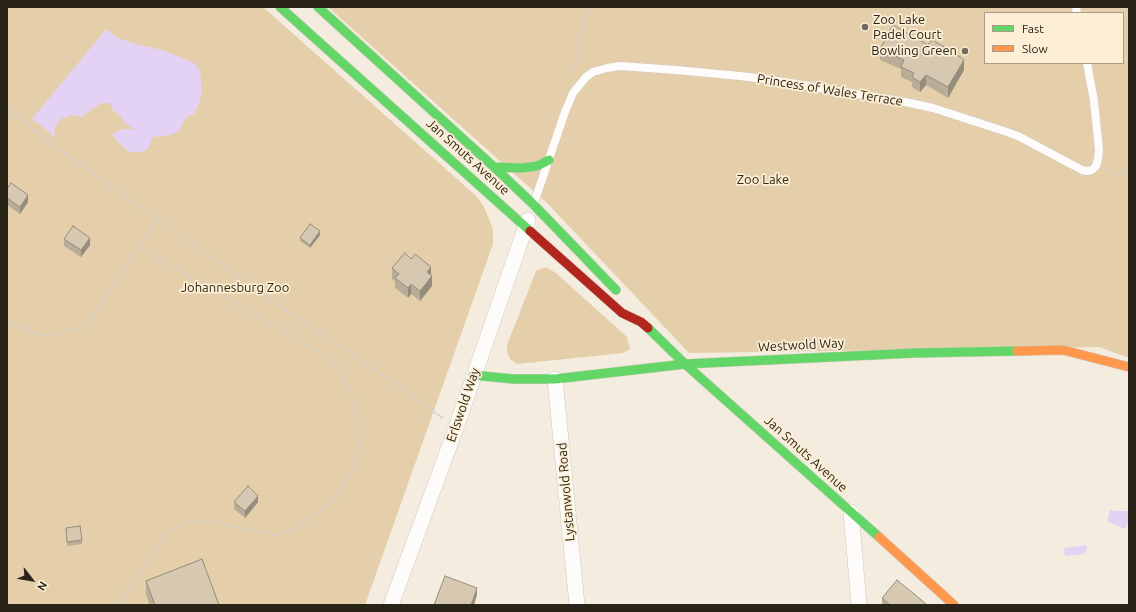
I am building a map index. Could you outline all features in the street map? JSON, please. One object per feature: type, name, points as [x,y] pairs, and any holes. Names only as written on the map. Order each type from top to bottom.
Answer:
[{"type":"main road","name":"Jan Smuts Avenue","points":[[280,7],[622,312],[641,322],[685,364],[954,605]]},
{"type":"main road","name":"Jan Smuts Avenue","points":[[318,7],[533,204],[621,295]]},
{"type":"main road","points":[[494,167],[522,168],[537,166],[549,160]]},
{"type":"main road","name":"Jan Smuts Avenue","points":[[632,306],[641,322]]},
{"type":"main road","name":"Westwold Way","points":[[474,375],[513,379],[555,379],[685,364],[915,353],[1055,350],[1063,350],[1086,355],[1129,367]]},
{"type":"street","name":"Erlswold Way","points":[[391,605],[456,428],[533,204]]},
{"type":"street","name":"Lystanwold Road","points":[[555,379],[577,605]]},
{"type":"street","points":[[851,512],[859,605]]},
{"type":"lane","points":[[1087,64],[1096,120],[1098,150],[1097,163]]},
{"type":"lane","name":"Princess of Wales Terrace","points":[[533,204],[573,93],[593,72],[620,66],[772,80],[905,102],[933,108],[1013,134],[1082,170],[1092,170],[1097,163]]},
{"type":"path","points":[[573,93],[576,61],[589,7]]},
{"type":"path","points":[[7,109],[67,155],[285,310],[386,377],[456,428]]},
{"type":"path","points":[[1097,163],[1105,169],[1118,173],[1129,170]]},
{"type":"path","points":[[7,322],[42,335],[81,328],[90,320],[99,308],[157,218]]},
{"type":"path","points":[[116,605],[166,534],[183,523],[208,520],[274,535],[292,530],[307,521],[342,491],[351,474],[358,449],[357,421],[354,402],[349,388],[338,367],[328,357],[139,248]]},
{"type":"green space","name":"Johannesburg Zoo","points":[[7,7],[263,7],[474,194],[485,209],[493,229],[493,244],[365,605],[7,605]]},
{"type":"green space","name":"Zoo Lake","points":[[328,7],[1129,7],[1129,358],[1099,347],[689,353],[548,204]]},
{"type":"green space","points":[[546,267],[556,273],[627,337],[630,349],[623,353],[517,364],[510,359],[507,352],[507,345],[536,271]]},
{"type":"shaded area","points":[[106,29],[118,38],[162,50],[194,63],[200,71],[202,91],[194,114],[189,115],[183,122],[180,130],[171,135],[153,137],[148,149],[141,152],[129,152],[116,140],[112,134],[123,129],[134,129],[124,122],[119,114],[113,111],[110,103],[101,103],[81,117],[73,115],[61,119],[54,129],[55,137],[32,119]]},
{"type":"shaded area","points":[[1110,510],[1129,511],[1129,520],[1125,529],[1107,521]]},
{"type":"shaded area","points":[[1087,545],[1085,554],[1065,556],[1064,548]]},
{"type":"building","points":[[893,25],[928,45],[932,40],[964,60],[948,87],[926,75],[920,82],[912,77],[914,73],[901,67],[904,60],[880,49]]},
{"type":"building","points":[[11,183],[28,195],[20,207],[7,198],[7,189]]},
{"type":"building","points":[[310,224],[320,231],[310,245],[300,238]]},
{"type":"building","points":[[73,226],[90,238],[81,250],[64,239]]},
{"type":"building","points":[[405,253],[411,259],[415,254],[431,267],[427,272],[432,276],[420,291],[411,284],[408,288],[395,278],[399,274],[392,268]]},
{"type":"building","points":[[248,486],[258,496],[245,511],[234,502]]},
{"type":"building","points":[[80,526],[82,540],[67,542],[66,528]]},
{"type":"building","points":[[202,559],[219,605],[155,605],[146,581]]},
{"type":"building","points":[[445,576],[477,588],[471,605],[434,605]]},
{"type":"building","points":[[897,580],[927,605],[890,605],[882,598]]},
{"type":"traffic: fast","points":[[280,7],[530,231]]},
{"type":"traffic: fast","points":[[318,7],[533,204],[616,290]]},
{"type":"traffic: fast","points":[[494,167],[522,168],[537,166],[549,160]]},
{"type":"traffic: fast","points":[[648,328],[685,364],[879,537]]},
{"type":"traffic: fast","points":[[473,375],[513,379],[555,379],[685,364],[915,353],[1017,351]]},
{"type":"traffic: slow","points":[[1017,351],[1063,350],[1129,367]]},
{"type":"traffic: slow","points":[[879,537],[954,605]]},
{"type":"traffic: jam","points":[[530,231],[622,313],[641,322],[648,328]]},
{"type":"place","name":"Zoo Lake Padel Court","points":[[865,27]]},
{"type":"place","name":"Bowling Green","points":[[965,51]]}]
